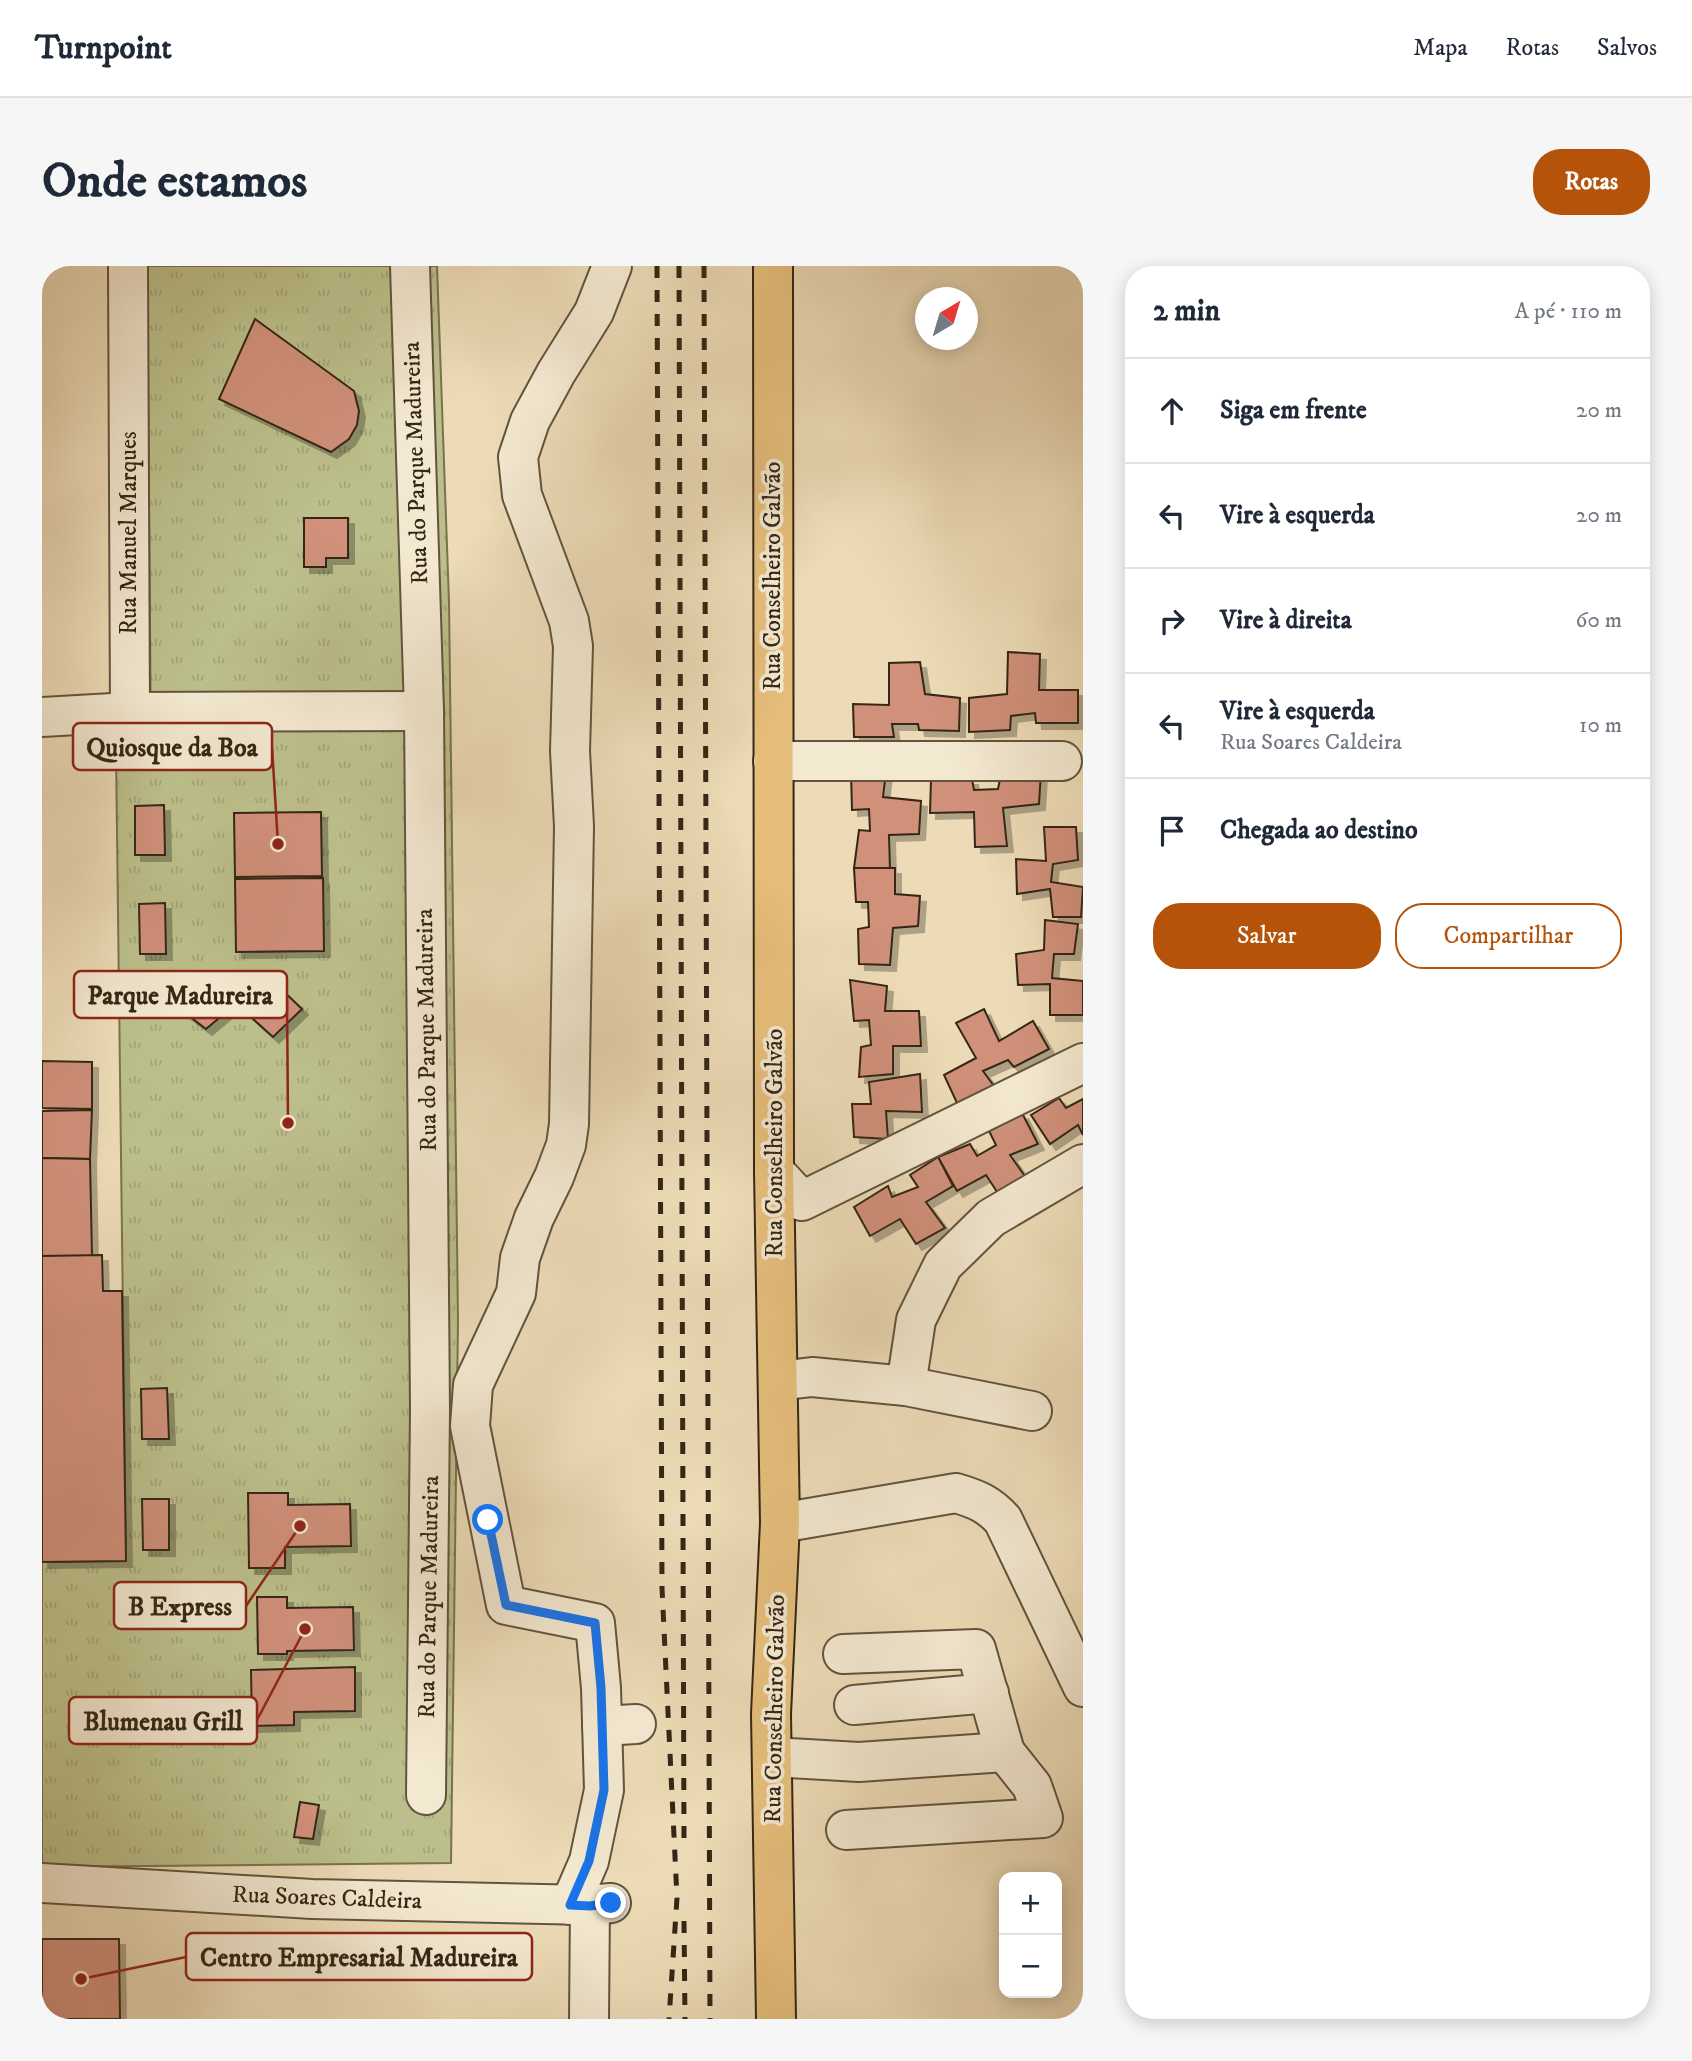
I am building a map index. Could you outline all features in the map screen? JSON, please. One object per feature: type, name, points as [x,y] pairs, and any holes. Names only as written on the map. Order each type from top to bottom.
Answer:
[{"type":"main road","name":"Rua Conselheiro Galvão","points":[[773,266],[774,1171],[780,1523],[771,1714],[776,2019]]},
{"type":"street","name":"Rua Manuel Marques","points":[[128,266],[130,712]]},
{"type":"street","name":"Rua do Parque Madureira","points":[[410,266],[424,711],[430,1396],[426,1795]]},
{"type":"street","points":[[589,2019],[589,1861],[619,1725],[601,1688],[595,1623],[506,1605],[470,1426],[472,1385],[516,1293],[520,1258],[534,1218],[554,1177],[566,1144],[569,1124],[574,826],[570,751],[573,646],[569,621],[522,495],[518,457],[530,421],[594,312],[612,266]]},
{"type":"street","points":[[42,717],[130,712],[424,711]]},
{"type":"street","points":[[773,761],[1062,761]]},
{"type":"street","points":[[774,1171],[802,1200],[1083,1063]]},
{"type":"street","points":[[906,1386],[916,1320],[943,1265],[991,1218],[1083,1164]]},
{"type":"street","points":[[778,1381],[813,1377],[906,1386],[1032,1411]]},
{"type":"street","points":[[780,1523],[956,1493],[978,1499],[1003,1520],[1083,1687]]},
{"type":"street","points":[[843,1654],[976,1649],[1005,1752],[1032,1786],[1043,1818],[846,1830]]},
{"type":"street","points":[[854,1705],[989,1693]]},
{"type":"street","points":[[772,1756],[859,1762],[1005,1752]]},
{"type":"street","name":"Rua Soares Caldeira","points":[[42,1883],[312,1899],[590,1904]]},
{"type":"green space","points":[[147,266],[437,266],[449,602],[458,1321],[451,1863],[42,1867],[42,1562],[126,1561],[116,751],[151,750]]},
{"type":"building","points":[[255,319],[354,391],[359,411],[357,425],[349,439],[331,452],[219,399]]},
{"type":"building","points":[[304,518],[348,518],[348,558],[326,558],[326,567],[304,567]]},
{"type":"building","points":[[1008,652],[1040,654],[1039,690],[1078,690],[1078,723],[1036,723],[1035,713],[1011,716],[1010,730],[969,732],[969,698],[1007,694]]},
{"type":"building","points":[[920,662],[925,694],[960,698],[959,731],[919,730],[918,724],[892,724],[894,737],[854,737],[853,704],[889,705],[889,663]]},
{"type":"building","points":[[886,772],[883,797],[921,801],[919,834],[889,835],[890,869],[854,868],[859,830],[870,831],[869,809],[852,810],[851,774]]},
{"type":"building","points":[[1041,772],[1039,804],[1003,808],[1007,846],[975,847],[974,812],[930,813],[931,779],[972,779],[974,790],[998,789],[1001,774]]},
{"type":"building","points":[[164,805],[165,855],[135,855],[135,806]]},
{"type":"building","points":[[321,812],[322,876],[235,877],[234,813]]},
{"type":"building","points":[[1044,827],[1076,827],[1078,860],[1053,864],[1051,882],[1083,887],[1081,917],[1053,917],[1050,889],[1017,894],[1016,859],[1046,861]]},
{"type":"building","points":[[854,868],[895,868],[895,894],[920,896],[918,926],[893,928],[890,965],[859,964],[858,929],[869,927],[868,902],[856,902]]},
{"type":"building","points":[[323,878],[324,951],[236,952],[235,879]]},
{"type":"building","points":[[165,903],[166,954],[140,954],[139,904]]},
{"type":"building","points":[[1045,920],[1078,924],[1074,954],[1054,954],[1052,978],[1083,981],[1083,1015],[1050,1015],[1050,984],[1018,985],[1016,954],[1044,950]]},
{"type":"building","points":[[850,980],[887,986],[885,1011],[919,1011],[921,1046],[893,1046],[893,1074],[859,1077],[861,1047],[871,1045],[869,1020],[854,1021]]},
{"type":"building","points":[[204,983],[225,1013],[206,1029],[180,1009]]},
{"type":"building","points":[[278,986],[302,1009],[273,1037],[253,1019]]},
{"type":"building","points":[[984,1009],[999,1041],[1033,1021],[1049,1049],[1014,1067],[1008,1060],[983,1071],[994,1086],[957,1103],[944,1075],[976,1058],[956,1023]]},
{"type":"building","points":[[42,1061],[92,1062],[92,1109],[42,1108]]},
{"type":"building","points":[[920,1074],[922,1112],[886,1111],[888,1139],[854,1137],[852,1104],[871,1104],[869,1082]]},
{"type":"building","points":[[1059,1098],[1066,1108],[1083,1099],[1083,1135],[1078,1125],[1050,1144],[1031,1115]]},
{"type":"building","points":[[92,1110],[90,1159],[42,1158],[42,1111]]},
{"type":"building","points":[[1022,1113],[1038,1144],[1010,1155],[1029,1182],[1001,1198],[986,1175],[957,1191],[938,1157],[970,1144],[977,1156],[996,1145],[989,1131]]},
{"type":"building","points":[[938,1157],[953,1186],[926,1202],[945,1228],[916,1244],[900,1219],[870,1236],[854,1207],[888,1186],[892,1197],[918,1187],[910,1175]]},
{"type":"building","points":[[42,1158],[90,1159],[92,1256],[42,1256]]},
{"type":"building","points":[[102,1255],[103,1291],[122,1291],[126,1561],[42,1562],[42,1256]]},
{"type":"building","points":[[167,1388],[169,1439],[142,1439],[141,1389]]},
{"type":"building","points":[[248,1493],[288,1493],[288,1505],[350,1504],[351,1546],[285,1547],[285,1568],[249,1568]]},
{"type":"building","points":[[142,1499],[169,1499],[169,1550],[143,1550]]},
{"type":"building","points":[[257,1597],[287,1597],[287,1608],[353,1607],[354,1650],[258,1654]]},
{"type":"building","points":[[355,1667],[355,1711],[294,1712],[294,1725],[252,1726],[251,1670]]},
{"type":"building","points":[[300,1802],[319,1805],[313,1839],[294,1837]]},
{"type":"building","points":[[42,1939],[119,1939],[120,2019],[42,2019]]},
{"type":"railway","points":[[657,266],[662,1588],[677,1898],[669,2019]]},
{"type":"railway","points":[[679,266],[684,1844]]},
{"type":"railway","points":[[704,266],[710,2019]]},
{"type":"railway","points":[[684,1921],[685,2019]]},
{"type":"place","name":"Quiosque da Boa","points":[[278,844]]},
{"type":"place","name":"Parque Madureira","points":[[288,1123]]},
{"type":"place","name":"B Express","points":[[300,1526]]},
{"type":"place","name":"Blumenau Grill","points":[[305,1629]]},
{"type":"place","name":"Centro Empresarial Madureira","points":[[81,1979]]},
{"type":"route","points":[[488,1520],[506,1605],[595,1623],[601,1688],[604,1790],[589,1861],[570,1905],[611,1903]]}]
